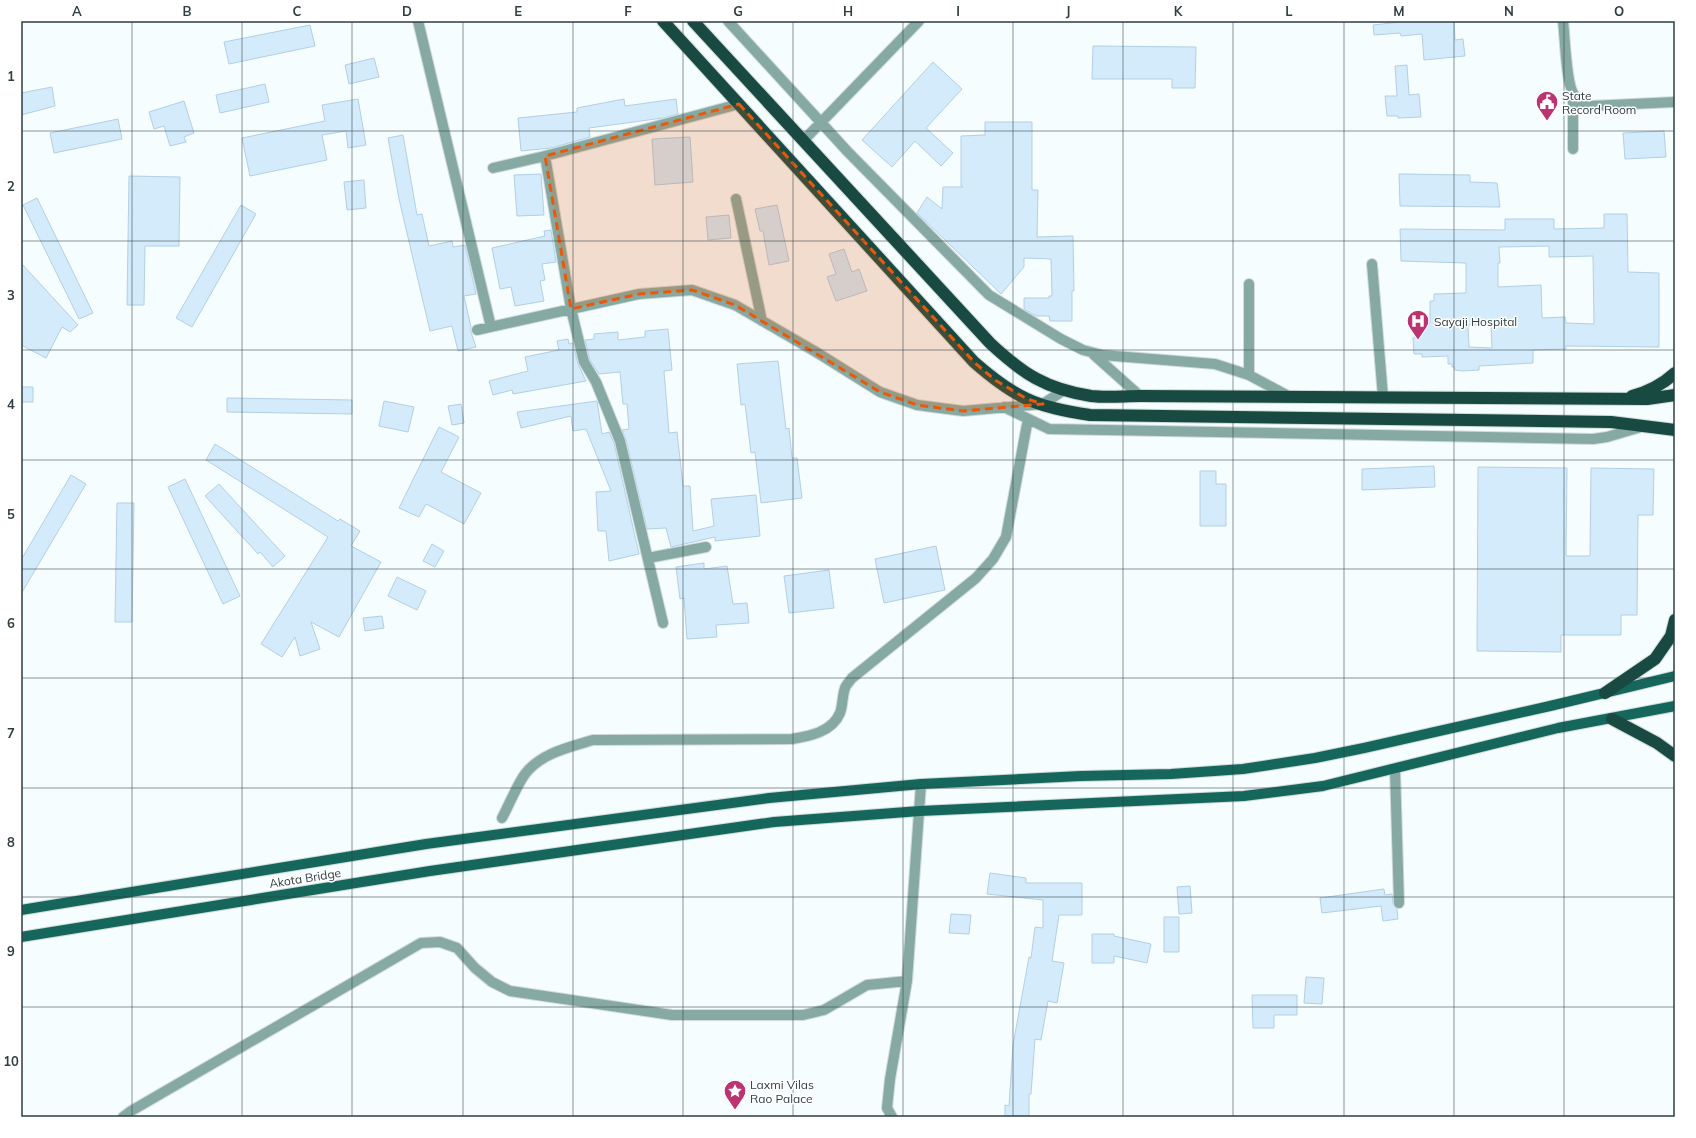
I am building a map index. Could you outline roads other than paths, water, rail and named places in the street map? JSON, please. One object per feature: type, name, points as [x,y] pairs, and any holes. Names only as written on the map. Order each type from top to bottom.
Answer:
[{"type":"highway","points":[[663,21],[974,362],[995,380],[1027,400],[1064,411],[1090,416],[1611,422],[1675,430]]},
{"type":"highway","points":[[693,21],[990,343],[1012,364],[1034,379],[1064,390],[1092,396],[1647,399],[1675,395]]},
{"type":"highway","points":[[1617,399],[1638,394],[1653,388],[1665,382],[1675,373]]},
{"type":"highway","points":[[1606,693],[1656,659],[1671,636],[1675,620]]},
{"type":"highway","points":[[1612,719],[1657,743],[1675,756]]},
{"type":"main road","points":[[21,910],[426,844],[769,798],[921,784],[1081,776],[1171,774],[1243,769],[1315,758],[1606,693],[1675,676]]},
{"type":"main road","name":"Akota Bridge","points":[[21,937],[430,871],[774,822],[920,812],[1244,796],[1323,786],[1558,728],[1675,706]]},
{"type":"street","points":[[418,21],[491,327]]},
{"type":"street","points":[[728,21],[848,152],[989,295],[1061,339],[1083,350],[1102,355],[1215,364],[1249,375],[1290,397]]},
{"type":"street","points":[[803,141],[918,21]]},
{"type":"street","points":[[1563,21],[1570,84],[1573,94],[1573,150]]},
{"type":"street","points":[[1573,94],[1582,104],[1590,106],[1675,102]]},
{"type":"street","points":[[493,168],[545,156],[739,104]]},
{"type":"street","points":[[545,156],[571,309],[584,362],[596,382],[620,441],[663,624]]},
{"type":"street","points":[[736,199],[762,321]]},
{"type":"street","points":[[1372,264],[1383,397]]},
{"type":"street","points":[[1249,284],[1249,375]]},
{"type":"street","points":[[477,330],[639,294],[692,290],[735,305],[880,392],[917,405],[964,411],[1043,404],[1064,390]]},
{"type":"street","points":[[1092,352],[1140,396]]},
{"type":"street","points":[[1004,407],[1049,429],[1593,439],[1607,437],[1643,426]]},
{"type":"street","points":[[502,818],[525,774],[537,762],[562,749],[593,740],[792,739],[811,735],[825,729],[840,713],[845,688],[852,678],[976,578],[993,559],[1006,537],[1028,419]]},
{"type":"street","points":[[648,558],[706,547]]},
{"type":"street","points":[[1395,769],[1399,903]]},
{"type":"street","points":[[892,1117],[887,1108],[890,1079],[907,981],[921,784]]},
{"type":"street","points":[[123,1117],[421,943],[440,942],[457,948],[475,968],[492,982],[510,991],[672,1015],[802,1015],[824,1010],[867,985],[907,981]]},
{"type":"place","name":"State Record Room","points":[[1547,122]]},
{"type":"place","name":"Sayaji Hospital","points":[[1418,340]]},
{"type":"place","name":"Laxmi Vilas Rao Palace","points":[[735,1110]]}]
